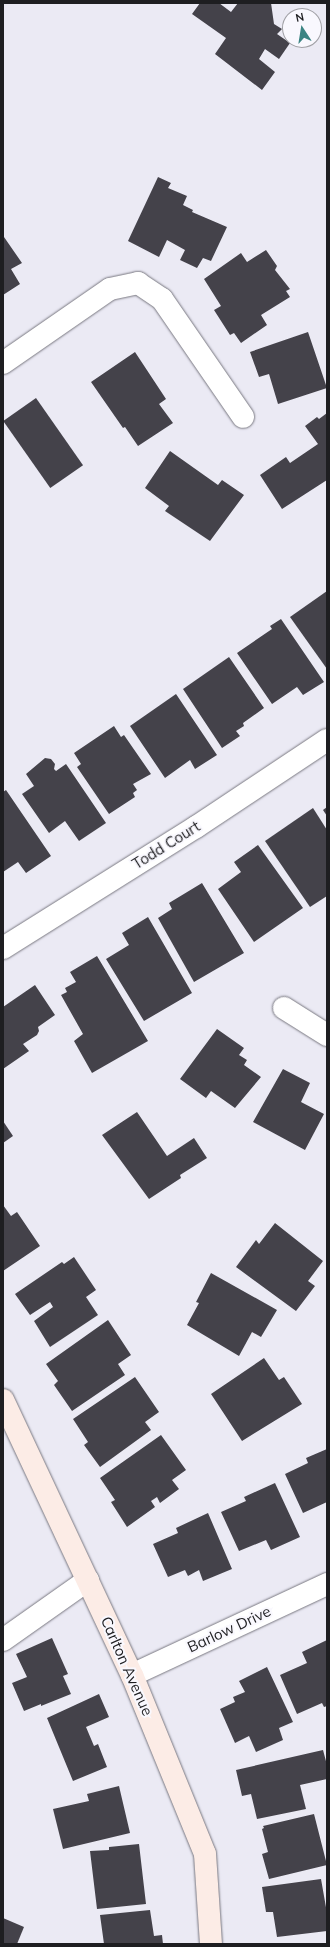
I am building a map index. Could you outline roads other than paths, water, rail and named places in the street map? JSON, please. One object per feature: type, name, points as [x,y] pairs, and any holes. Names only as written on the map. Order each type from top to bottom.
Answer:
[{"type":"street","points":[[3,363],[110,289],[138,283],[162,299],[243,417]]},
{"type":"street","name":"Todd Court","points":[[3,948],[196,827],[327,740]]},
{"type":"street","points":[[284,1008],[327,1035]]},
{"type":"street","name":"Carlton Avenue","points":[[3,1400],[132,1675],[205,1854],[211,1944]]},
{"type":"street","points":[[3,1640],[88,1580]]},
{"type":"street","name":"Barlow Drive","points":[[132,1675],[327,1584]]}]
